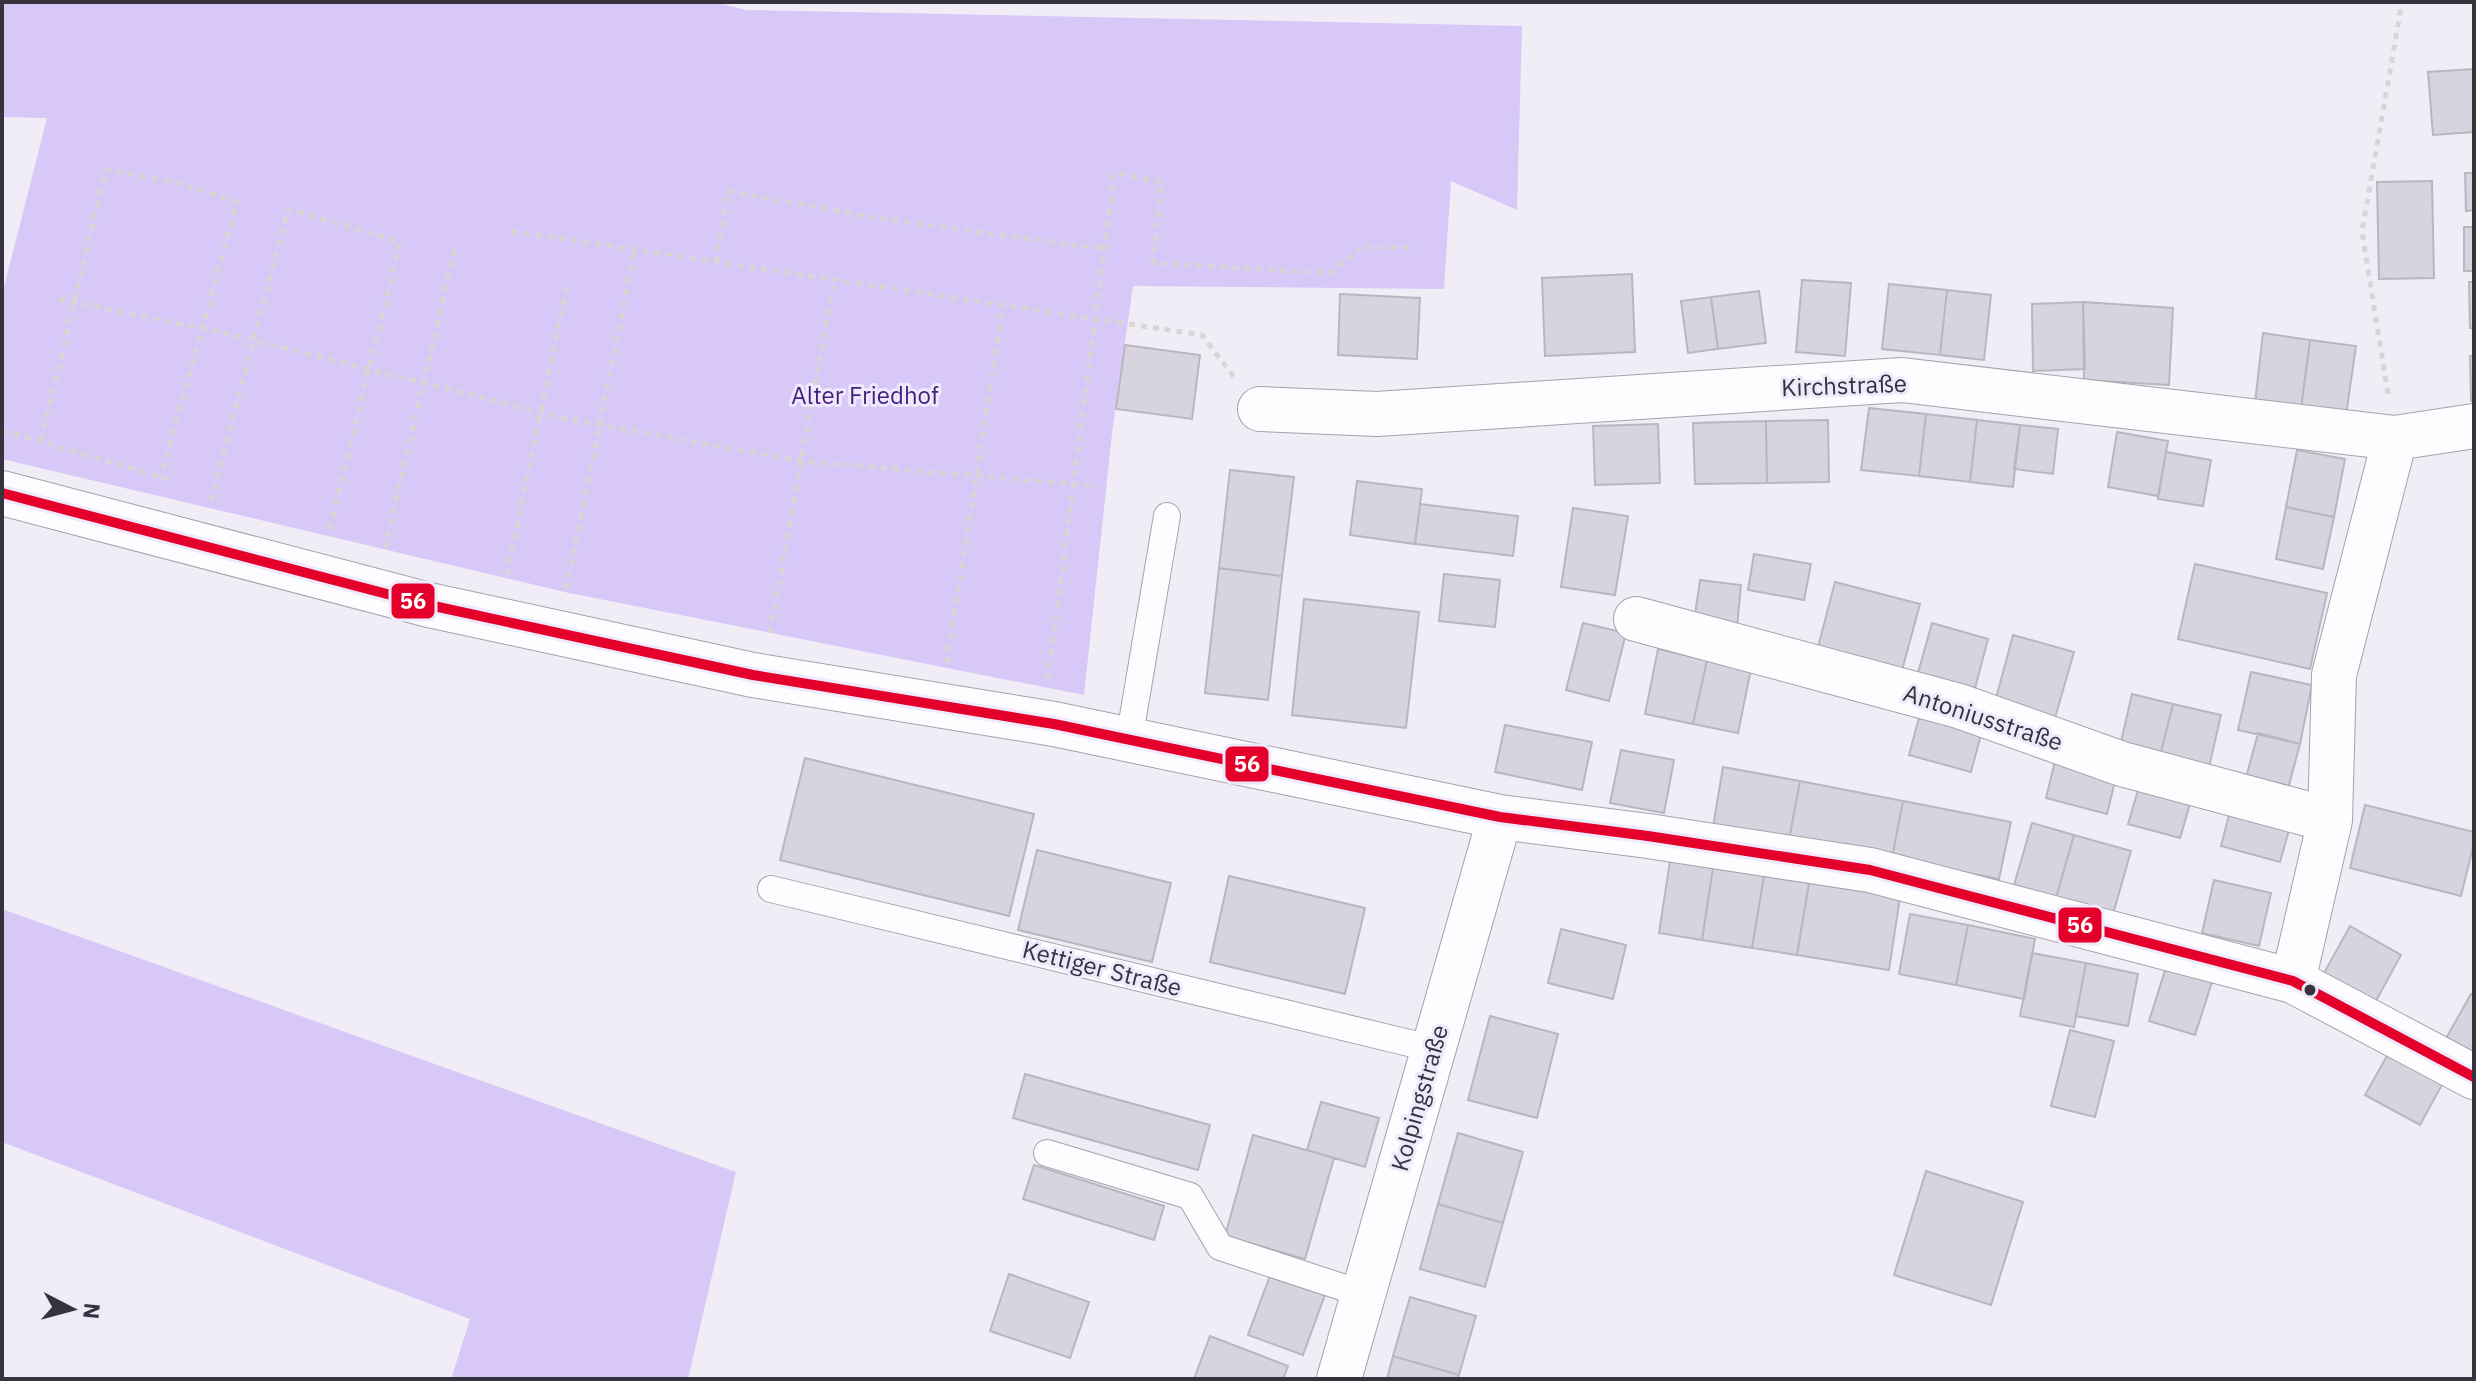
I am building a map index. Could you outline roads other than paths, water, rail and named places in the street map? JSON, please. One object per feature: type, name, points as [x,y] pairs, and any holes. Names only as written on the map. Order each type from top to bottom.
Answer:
[{"type":"street","name":"Kirchstraße","points":[[1260,409],[1377,414],[1902,380],[2395,438],[2474,426]]},
{"type":"street","points":[[2293,981],[2330,820],[2334,675],[2395,438]]},
{"type":"street","points":[[2,493],[445,608],[753,675],[1054,724],[1500,817],[1870,870],[2293,981],[2474,1077]]},
{"type":"street","name":"Antoniusstraße","points":[[1636,619],[1959,706],[2122,764],[2330,820]]},
{"type":"street","name":"Kolpingstraße","points":[[1339,1379],[1500,817]]},
{"type":"lane","points":[[1129,740],[1167,516]]},
{"type":"lane","name":"Kettiger Straße","points":[[771,889],[1434,1049]]},
{"type":"lane","points":[[1047,1153],[1190,1196],[1220,1247],[1363,1294]]},
{"type":"park label","name":"Alter Friedhof","points":[[865,396]]}]
